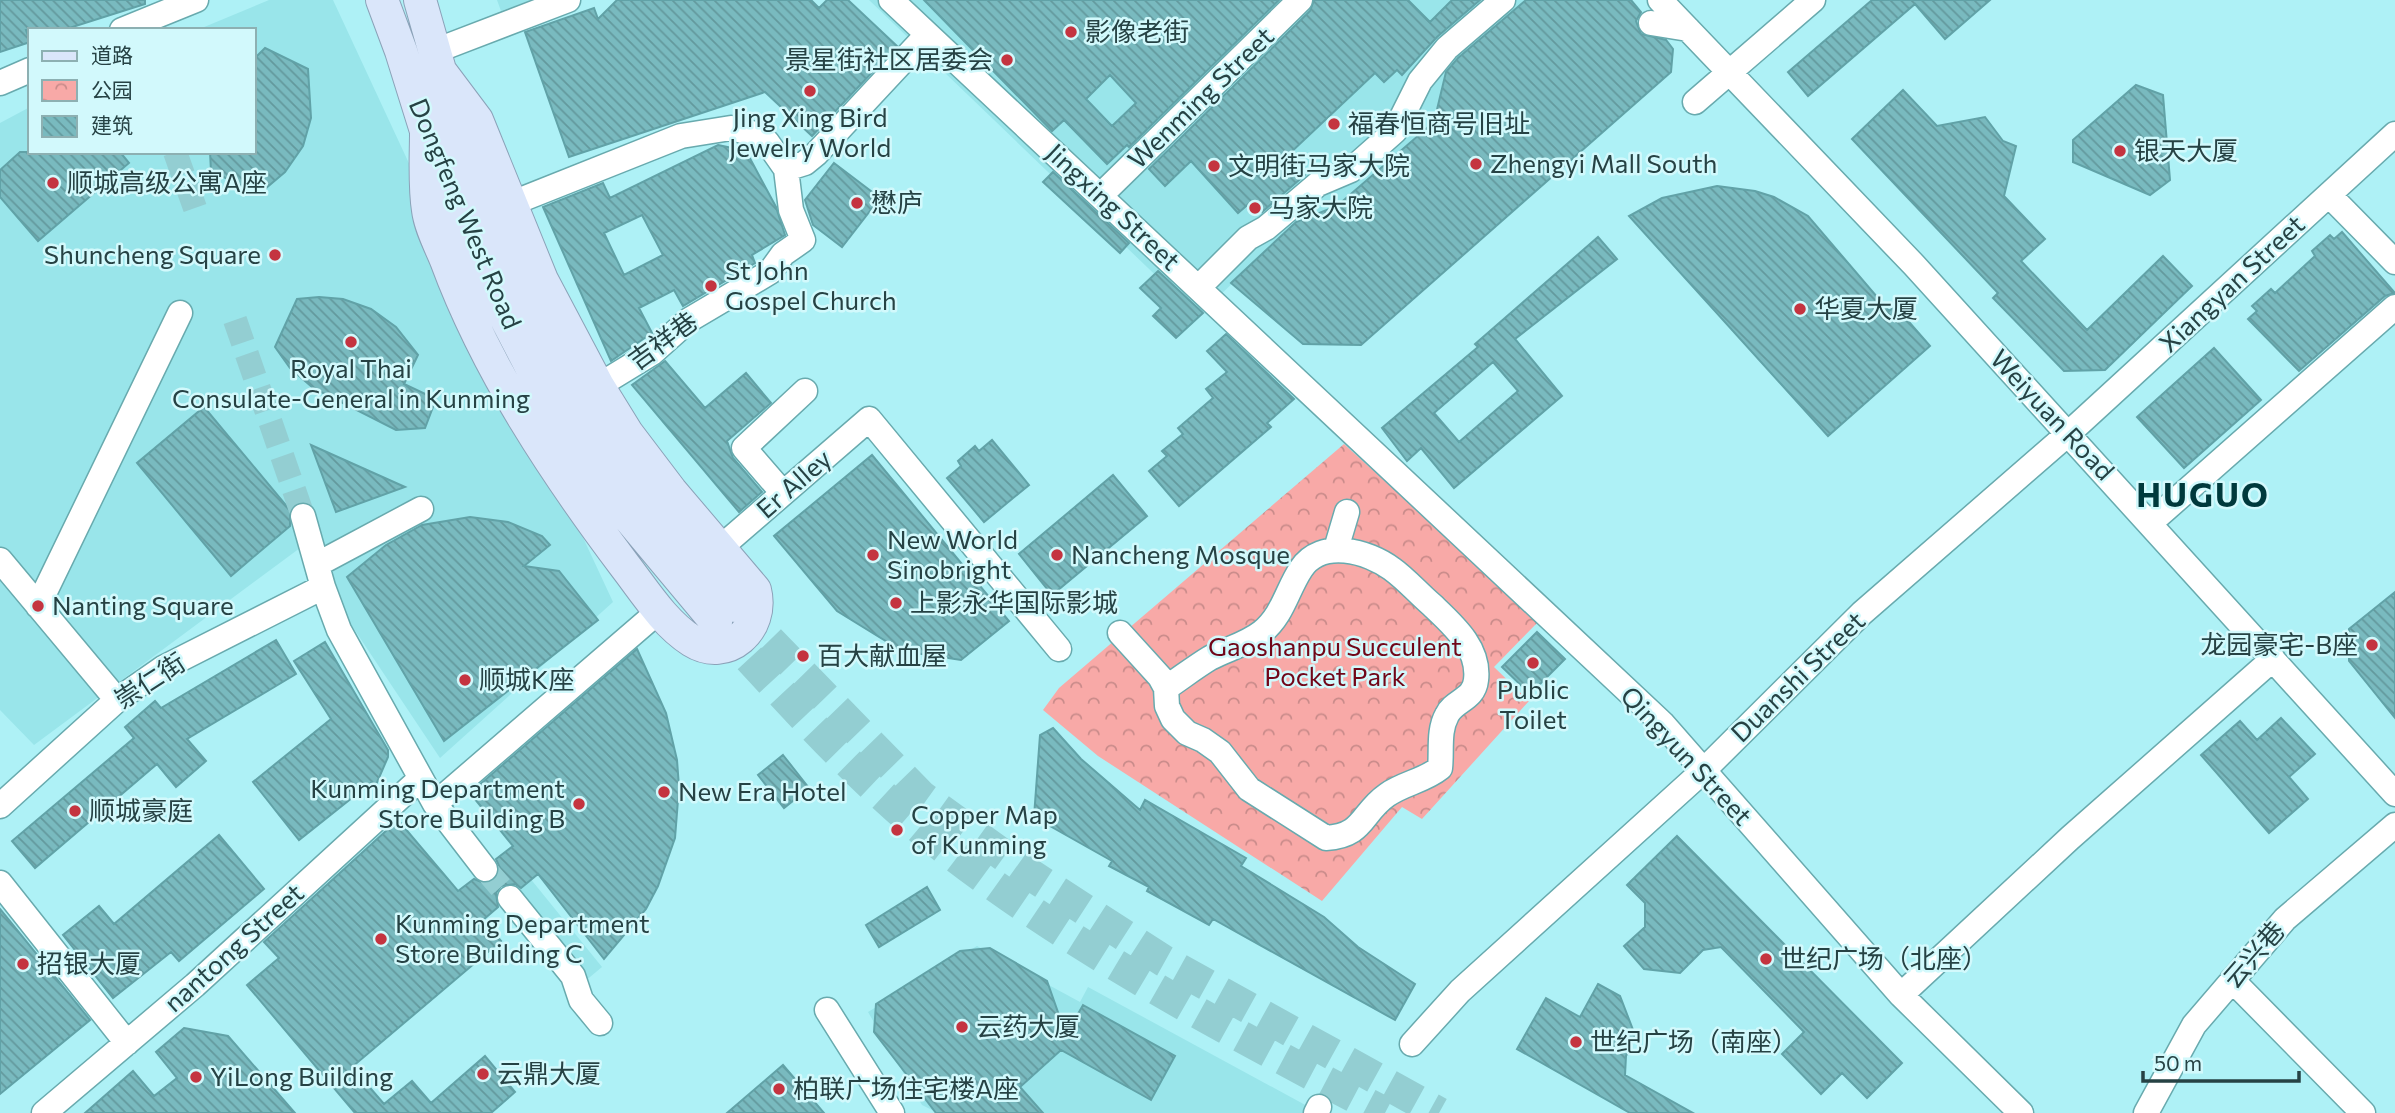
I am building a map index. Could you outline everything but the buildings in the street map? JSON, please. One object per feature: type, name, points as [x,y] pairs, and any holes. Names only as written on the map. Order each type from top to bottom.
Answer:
[{"type":"main road","name":"Dongfeng West Road","points":[[382,0],[401,51],[425,131],[488,284],[553,409],[615,500],[726,614],[572,398],[509,275],[461,144],[420,0]]},
{"type":"main road","points":[[425,131],[428,211],[457,292],[514,400],[571,494],[659,611],[694,642],[709,647],[724,647],[748,631],[757,619],[755,590],[649,462],[598,386],[542,279],[477,120],[438,62]]},
{"type":"street","points":[[438,62],[568,0]]},
{"type":"street","name":"Jingxing Street","points":[[891,0],[1336,414]]},
{"type":"street","name":"Wenming Street","points":[[1101,195],[1300,0]]},
{"type":"street","points":[[1199,287],[1248,238],[1266,228],[1318,184],[1351,170],[1395,131],[1420,81],[1440,56],[1503,0]]},
{"type":"street","points":[[1695,103],[1813,0]]},
{"type":"street","points":[[131,28],[154,23],[188,1]]},
{"type":"street","name":"Weiyuan Road","points":[[1655,11],[1688,29],[1914,265],[2395,794]]},
{"type":"street","points":[[510,204],[681,136],[712,129],[751,132],[767,142],[786,169],[805,163],[817,154],[928,35]]},
{"type":"street","points":[[1,81],[28,71]]},
{"type":"street","name":"Xiangyan Street","points":[[2069,433],[2395,134]]},
{"type":"street","name":"吉祥巷","points":[[598,386],[652,352],[689,320],[770,272],[783,254],[803,240],[791,210],[786,169]]},
{"type":"street","points":[[2329,195],[2395,262]]},
{"type":"street","points":[[2150,523],[2395,307]]},
{"type":"street","points":[[38,606],[180,313]]},
{"type":"street","points":[[783,493],[744,448],[805,391]]},
{"type":"street","name":"Qingyun Street","points":[[1336,414],[1662,723],[1900,995],[2021,1113]]},
{"type":"street","name":"Er Alley","points":[[720,548],[869,419],[1059,649]]},
{"type":"street","name":"Duanshi Street","points":[[1412,1044],[1460,991],[1703,771],[1862,613],[2069,433]]},
{"type":"street","name":"崇仁街","points":[[0,806],[117,700],[163,668],[320,575],[421,509]]},
{"type":"street","points":[[1336,549],[1347,512]]},
{"type":"street","points":[[303,516],[338,630],[435,804],[485,869]]},
{"type":"street","points":[[1121,633],[1166,688],[1167,706],[1173,719],[1187,733],[1220,752],[1249,789],[1326,838],[1352,832],[1387,795],[1427,779],[1440,768],[1445,719],[1474,689],[1474,655],[1447,619],[1391,568],[1362,555],[1336,549],[1320,553],[1307,562],[1282,609],[1262,632],[1209,659],[1166,688]]},
{"type":"street","points":[[0,560],[117,700]]},
{"type":"street","points":[[435,804],[659,611]]},
{"type":"street","points":[[1900,995],[2070,838],[2273,659]]},
{"type":"street","name":"nantong Street","points":[[44,1113],[127,1043],[420,779]]},
{"type":"street","name":"云兴巷","points":[[2146,1113],[2194,1026],[2232,980],[2285,919],[2395,825]]},
{"type":"street","points":[[0,883],[127,1043]]},
{"type":"street","points":[[510,898],[573,976],[581,1000],[600,1023]]},
{"type":"street","points":[[2232,980],[2363,1113]]},
{"type":"street","points":[[827,1010],[892,1113]]},
{"type":"shaded area","points":[[269,0],[333,0],[613,602],[440,758],[300,548],[34,745],[0,710],[0,123],[28,108],[28,154],[256,154],[256,28],[202,28]]},
{"type":"shaded area","points":[[497,0],[531,0],[501,11]]},
{"type":"shaded area","points":[[869,0],[1526,0],[1434,122],[1337,206],[1298,221],[1198,316]]},
{"type":"shaded area","points":[[512,856],[602,967],[584,982],[493,872]]},
{"type":"shaded area","points":[[977,946],[1080,1002],[1088,987],[1309,1107],[1305,1113],[1043,1113],[1031,1099],[938,1113],[922,1105],[868,1012]]},
{"type":"green space","name":"Gaoshanpu Succulent Pocket Park","points":[[1344,444],[1539,621],[1494,667],[1529,701],[1422,819],[1402,807],[1322,901],[1098,756],[1043,710],[1059,688]]},
{"type":"tunnel","points":[[176,154],[195,208]]},
{"type":"tunnel","points":[[235,320],[303,516]]},
{"type":"tunnel","points":[[736,606],[921,796],[1031,875],[1164,961],[1439,1113]]},
{"type":"tunnel","points":[[717,623],[826,740],[883,796],[943,847],[995,886],[1102,957],[1158,990],[1385,1113]]},
{"type":"tunnel","points":[[485,869],[510,898]]},
{"type":"place","name":"影像老街","points":[[1071,32]]},
{"type":"place","name":"景星街社区居委会","points":[[1007,60]]},
{"type":"place","name":"Jing Xing Bird Jewelry World","points":[[810,91]]},
{"type":"place","name":"福春恒商号旧址","points":[[1334,124]]},
{"type":"place","name":"银天大厦","points":[[2120,151]]},
{"type":"place","name":"Zhengyi Mall South","points":[[1476,164]]},
{"type":"place","name":"文明街马家大院","points":[[1214,166]]},
{"type":"place","name":"顺城高级公寓A座","points":[[53,183]]},
{"type":"place","name":"懋庐","points":[[857,203]]},
{"type":"place","name":"马家大院","points":[[1255,208]]},
{"type":"place","name":"Shuncheng Square","points":[[275,255]]},
{"type":"place","name":"St John Gospel Church","points":[[711,286]]},
{"type":"place","name":"华夏大厦","points":[[1800,309]]},
{"type":"place","name":"Royal Thai Consulate-General in Kunming","points":[[351,342]]},
{"type":"place","name":"New World Sinobright","points":[[873,555]]},
{"type":"place","name":"Nancheng Mosque","points":[[1057,555]]},
{"type":"place","name":"上影永华国际影城","points":[[896,603]]},
{"type":"place","name":"Nanting Square","points":[[38,606]]},
{"type":"place","name":"龙园豪宅-B座","points":[[2372,645]]},
{"type":"place","name":"百大献血屋","points":[[803,656]]},
{"type":"place","name":"Public Toilet","points":[[1533,663]]},
{"type":"place","name":"顺城K座","points":[[465,680]]},
{"type":"place","name":"New Era Hotel","points":[[664,792]]},
{"type":"place","name":"Kunming Department Store Building B","points":[[579,804]]},
{"type":"place","name":"顺城豪庭","points":[[75,811]]},
{"type":"place","name":"Copper Map of Kunming","points":[[897,830]]},
{"type":"place","name":"Kunming Department Store Building C","points":[[381,939]]},
{"type":"place","name":"世纪广场（北座）","points":[[1766,959]]},
{"type":"place","name":"招银大厦","points":[[23,964]]},
{"type":"place","name":"云药大厦","points":[[962,1027]]},
{"type":"place","name":"世纪广场（南座）","points":[[1576,1042]]},
{"type":"place","name":"云鼎大厦","points":[[483,1074]]},
{"type":"place","name":"YiLong Building","points":[[196,1077]]},
{"type":"place","name":"柏联广场住宅楼A座","points":[[779,1089]]},
{"type":"district","name":"HUGUO","points":[[2203,495]]}]
